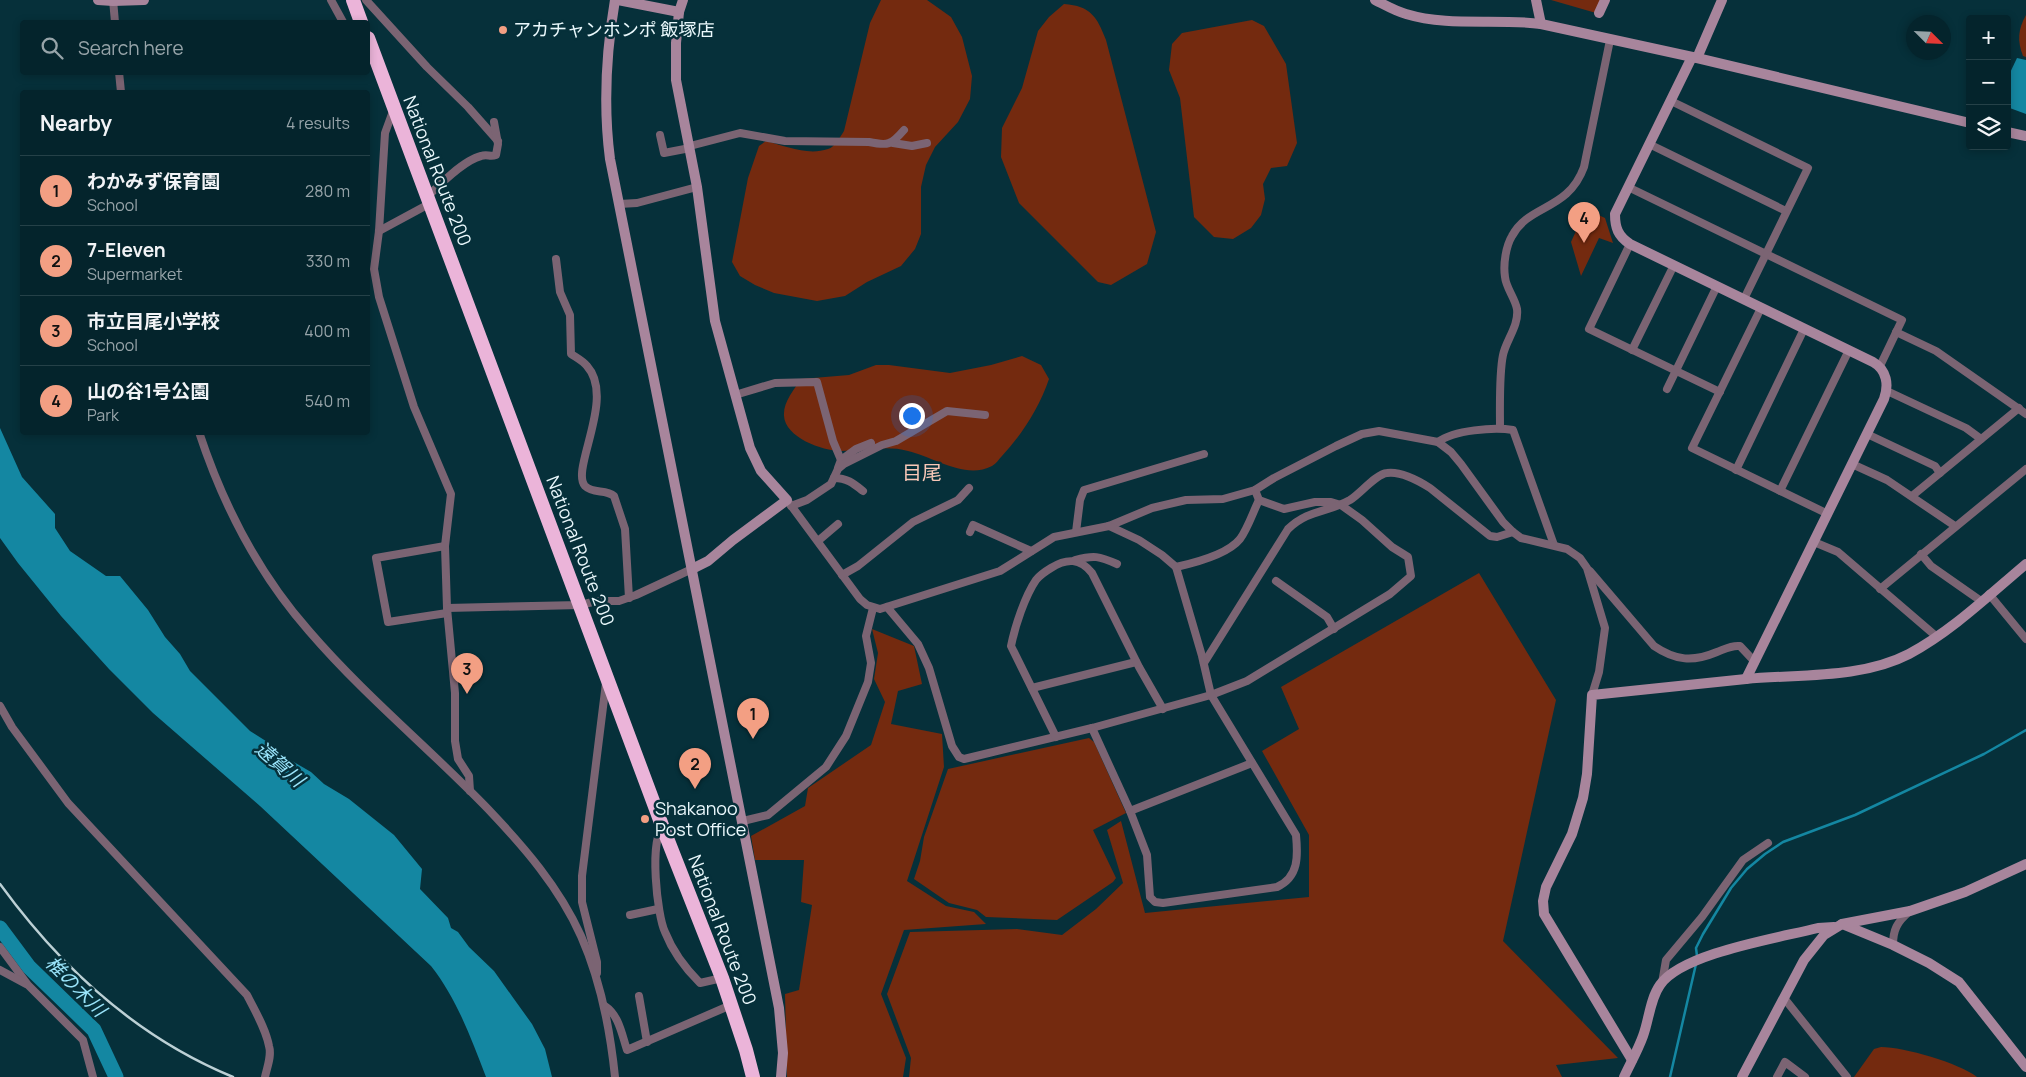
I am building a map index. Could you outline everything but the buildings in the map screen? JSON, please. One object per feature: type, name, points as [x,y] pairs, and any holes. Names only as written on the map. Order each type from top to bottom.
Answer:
[{"type":"highway","points":[[353,0],[361,20]]},
{"type":"highway","name":"National Route 200","points":[[370,48],[663,828],[722,978],[753,1077]]},
{"type":"street","points":[[98,0],[144,0]]},
{"type":"street","points":[[331,0],[341,20]]},
{"type":"street","points":[[366,0],[427,67],[468,107],[498,142]]},
{"type":"street","points":[[679,12],[616,0],[608,44],[605,108],[610,159],[780,1008],[783,1053],[781,1077]]},
{"type":"street","points":[[683,0],[679,12],[675,60],[676,80],[697,187],[715,322],[750,448],[761,471],[789,503],[860,599],[872,608],[887,607],[1000,571],[1054,537],[1109,526],[1152,508],[1186,500],[1223,499],[1255,490],[1274,478],[1362,434],[1379,431],[1438,442],[1461,464],[1502,522],[1512,532],[1522,538],[1576,553],[1654,646],[1663,653],[1688,659],[1700,659],[1732,646],[1740,646],[1755,662]]},
{"type":"street","points":[[1375,0],[1406,14],[1422,18],[1522,21],[1541,24],[1695,57],[1966,122]]},
{"type":"street","points":[[1536,0],[1541,24]]},
{"type":"street","points":[[1599,13],[1604,0]]},
{"type":"street","points":[[1722,0],[1615,214],[1619,234],[1630,244],[1880,366],[1885,376],[1887,391],[1746,679]]},
{"type":"street","points":[[112,1],[115,20]]},
{"type":"street","points":[[1500,428],[1503,355],[1515,328],[1517,309],[1505,277],[1508,245],[1512,235],[1522,223],[1558,201],[1571,191],[1580,179],[1610,40]]},
{"type":"street","points":[[119,75],[121,90]]},
{"type":"street","points":[[1671,101],[1808,168],[1744,299]]},
{"type":"street","points":[[394,110],[386,133],[379,231],[374,268],[379,298],[414,407],[451,494],[445,546],[447,610],[453,662],[456,751],[458,759],[470,776],[470,791]]},
{"type":"street","points":[[379,231],[428,200],[448,176],[479,156],[491,157],[496,155],[498,142],[494,122]]},
{"type":"street","points":[[893,143],[904,130]]},
{"type":"street","points":[[660,135],[664,152],[740,133],[785,141],[869,142],[883,145],[893,143],[912,146],[927,143]]},
{"type":"street","points":[[2011,133],[2026,136]]},
{"type":"street","points":[[1649,144],[1786,211]]},
{"type":"street","points":[[620,204],[637,203],[697,187]]},
{"type":"street","points":[[1628,187],[1902,320],[1880,366]]},
{"type":"street","points":[[1630,244],[1589,329],[1720,392]]},
{"type":"street","points":[[556,259],[560,292],[570,315],[571,354],[588,367],[595,389],[596,418],[583,466],[584,485],[614,496],[624,529],[629,598]]},
{"type":"street","points":[[1632,350],[1674,265]]},
{"type":"street","points":[[1667,389],[1717,286]]},
{"type":"street","points":[[1761,308],[1692,448],[1828,514]]},
{"type":"street","points":[[1736,470],[1804,329]]},
{"type":"street","points":[[1896,332],[1936,351],[2026,414]]},
{"type":"street","points":[[1780,491],[1849,350]]},
{"type":"street","points":[[735,395],[775,383],[816,382],[833,441],[841,460]]},
{"type":"street","points":[[1887,391],[1966,428],[1981,439]]},
{"type":"street","points":[[1912,496],[2019,408]]},
{"type":"street","points":[[838,469],[844,464],[896,440],[947,411],[984,415]]},
{"type":"street","points":[[1438,442],[1446,436],[1500,428],[1513,430],[1554,546]]},
{"type":"street","points":[[1867,434],[1936,466],[1940,473]]},
{"type":"street","points":[[200,435],[209,464],[241,535],[260,566],[287,603],[309,631],[346,671],[470,791],[520,843],[552,885],[581,935],[598,983],[611,1036],[615,1077]]},
{"type":"street","points":[[445,546],[376,558],[388,622],[447,610],[580,605],[597,601],[618,601],[629,598],[708,561],[733,540],[789,503],[820,493],[831,484],[841,460],[856,449],[871,443]]},
{"type":"street","points":[[1076,532],[1080,500],[1084,490],[1204,454]]},
{"type":"street","points":[[1852,464],[1887,480],[1955,526]]},
{"type":"street","points":[[1880,589],[2026,468]]},
{"type":"street","points":[[1204,663],[1269,556],[1288,529],[1310,513],[1341,505],[1352,499],[1379,476],[1386,473],[1398,474],[1430,488],[1490,536],[1497,537],[1512,532]]},
{"type":"street","points":[[834,478],[849,480],[863,492]]},
{"type":"street","points":[[842,576],[858,566],[913,522],[958,500],[969,488]]},
{"type":"street","points":[[1176,567],[1195,563],[1230,548],[1240,539],[1259,500],[1255,490]]},
{"type":"street","points":[[887,607],[918,644],[929,668],[952,746],[959,757],[970,758],[1056,737],[1211,695],[1247,681],[1390,594],[1412,576],[1408,557],[1392,547],[1362,520],[1341,505],[1330,502],[1315,502],[1284,509],[1259,500]]},
{"type":"street","points":[[818,542],[838,524]]},
{"type":"street","points":[[970,532],[973,525],[1031,551]]},
{"type":"street","points":[[1092,728],[1130,811],[1147,855],[1150,897],[1155,902],[1163,903],[1277,887],[1286,883],[1294,871],[1298,857],[1296,835],[1211,695],[1204,663],[1176,567],[1139,540],[1109,526]]},
{"type":"street","points":[[1814,542],[1838,552],[1937,637]]},
{"type":"street","points":[[1921,554],[1931,566],[1985,598],[2026,639]]},
{"type":"street","points":[[1056,737],[1011,646],[1027,596],[1036,579],[1057,564],[1090,556],[1102,557],[1117,564]]},
{"type":"street","points":[[1074,560],[1084,565],[1092,573],[1136,662],[1162,709]]},
{"type":"street","points":[[1592,695],[1746,679],[1860,670],[1886,663],[1908,654],[1937,637],[2026,564]]},
{"type":"street","points":[[1587,568],[1605,628],[1599,672],[1592,695],[1587,774],[1583,798],[1572,834],[1546,887],[1543,901],[1544,914],[1632,1060]]},
{"type":"street","points":[[1276,581],[1326,617],[1334,629]]},
{"type":"street","points":[[742,821],[768,815],[826,767],[846,736],[868,682],[871,662],[866,636],[872,608]]},
{"type":"street","points":[[1032,688],[1136,662]]},
{"type":"street","points":[[598,983],[597,962],[582,902],[582,876],[607,675]]},
{"type":"street","points":[[0,706],[12,726],[68,803],[247,995],[270,1047],[270,1057],[264,1077]]},
{"type":"street","points":[[1130,811],[1252,763]]},
{"type":"street","points":[[663,828],[659,830],[656,854],[658,909],[665,932],[691,974],[700,983],[722,978]]},
{"type":"street","points":[[1662,983],[1666,960],[1702,917],[1743,860],[1768,842]]},
{"type":"street","points":[[1624,1077],[1643,1037],[1655,994],[1662,983],[1679,968],[1705,956],[1818,928],[1839,926],[1910,911],[1965,892],[2026,864]]},
{"type":"street","points":[[630,915],[658,909]]},
{"type":"street","points":[[1894,945],[1893,935],[1896,926],[1910,911]]},
{"type":"street","points":[[1839,926],[1894,945],[1959,982],[2026,1067]]},
{"type":"street","points":[[1742,1077],[1804,960],[1815,944],[1839,926]]},
{"type":"street","points":[[0,947],[28,985],[83,1040],[93,1077]]},
{"type":"street","points":[[0,970],[28,985]]},
{"type":"street","points":[[1784,998],[1847,1077]]},
{"type":"street","points":[[638,1001],[647,1042]]},
{"type":"street","points":[[605,1006],[612,1011],[626,1050],[731,1005]]},
{"type":"street","points":[[1777,1077],[1784,1062],[1805,1077]]},
{"type":"shaded area","points":[[881,0],[927,0],[951,17],[962,37],[972,76],[970,99],[958,122],[935,147],[926,165],[921,187],[921,234],[915,249],[901,266],[867,282],[845,296],[817,301],[774,293],[740,276],[732,262],[748,178],[759,146],[766,141],[797,150],[820,151],[831,148],[835,144],[844,131],[870,23]]},
{"type":"shaded area","points":[[1551,0],[1602,0],[1596,13]]},
{"type":"shaded area","points":[[1064,4],[1081,7],[1092,14],[1106,40],[1156,232],[1147,264],[1111,285],[1098,282],[1019,203],[1001,157],[1002,128],[1022,88],[1038,31],[1049,17]]},
{"type":"shaded area","points":[[2026,15],[2026,57],[2023,56],[2019,40],[2021,25]]},
{"type":"shaded area","points":[[1252,20],[1264,26],[1286,64],[1297,143],[1287,166],[1271,168],[1263,184],[1265,199],[1261,215],[1251,228],[1233,239],[1214,237],[1194,217],[1180,98],[1169,70],[1172,44],[1182,33]]},
{"type":"shaded area","points":[[1586,209],[1605,218],[1613,243],[1599,238],[1581,276],[1571,242]]},
{"type":"shaded area","points":[[1022,356],[1041,365],[1049,379],[1030,420],[1017,438],[995,464],[982,470],[960,469],[900,449],[883,448],[841,451],[824,448],[797,436],[786,424],[784,416],[785,406],[801,379],[849,375],[876,365],[950,373],[991,365]]},
{"type":"shaded area","points":[[1479,573],[1556,700],[1503,941],[1618,1058],[1556,1065],[1562,1077],[909,1077],[911,1058],[887,994],[910,932],[1017,929],[1062,935],[1096,909],[1123,883],[1107,830],[1121,821],[1145,913],[1309,897],[1309,835],[1262,751],[1299,729],[1281,687]]},
{"type":"shaded area","points":[[872,629],[914,646],[922,684],[898,691],[891,724],[942,734],[944,767],[907,881],[946,906],[974,912],[986,924],[904,930],[881,994],[906,1058],[903,1077],[787,1077],[785,994],[799,990],[812,905],[801,902],[804,860],[755,860],[751,836],[805,806],[808,788],[871,745],[885,702],[874,679],[878,653]]},
{"type":"shaded area","points":[[1089,738],[1094,742],[1126,813],[1093,830],[1116,878],[1113,882],[1057,920],[986,917],[977,910],[949,903],[914,879],[920,861],[924,837],[948,769]]},
{"type":"shaded area","points":[[1881,1047],[1903,1050],[1945,1061],[1977,1077],[1854,1077],[1874,1049]]},
{"type":"water","points":[[2017,58],[2026,60],[2026,114],[2011,108],[2011,71]]},
{"type":"water","name":"遠賀川","points":[[0,428],[22,477],[55,514],[55,528],[70,551],[106,576],[120,576],[148,610],[190,671],[250,731],[269,743],[280,754],[311,772],[324,784],[349,799],[394,835],[422,869],[420,889],[448,918],[451,928],[458,932],[469,947],[494,971],[532,1024],[545,1049],[552,1077],[486,1077],[456,1005],[431,966],[260,806],[153,713],[109,669],[61,616],[0,538]]},
{"type":"waterway","points":[[1697,956],[1696,948],[1731,888],[1747,869],[1765,854],[1783,842],[1855,815],[1984,754],[2026,730]]},
{"type":"waterway","name":"椎の木川","points":[[0,928],[29,967],[94,1030],[116,1077]]},
{"type":"waterway","points":[[1670,1077],[1696,964]]},
{"type":"railway","points":[[0,884],[48,944],[103,997],[133,1021],[164,1042],[198,1061],[233,1077]]},
{"type":"place","name":"アカチャンホンポ 飯塚店","points":[[503,30]]},
{"type":"place","name":"山の谷1号公園","points":[[1584,243]]},
{"type":"place","name":"市立目尾小学校","points":[[467,694]]},
{"type":"place","name":"わかみず保育園","points":[[753,739]]},
{"type":"place","name":"7-Eleven","points":[[695,789]]},
{"type":"place","name":"Shakanoo Post Office","points":[[645,819]]},
{"type":"district","name":"目尾","points":[[922,473]]}]
